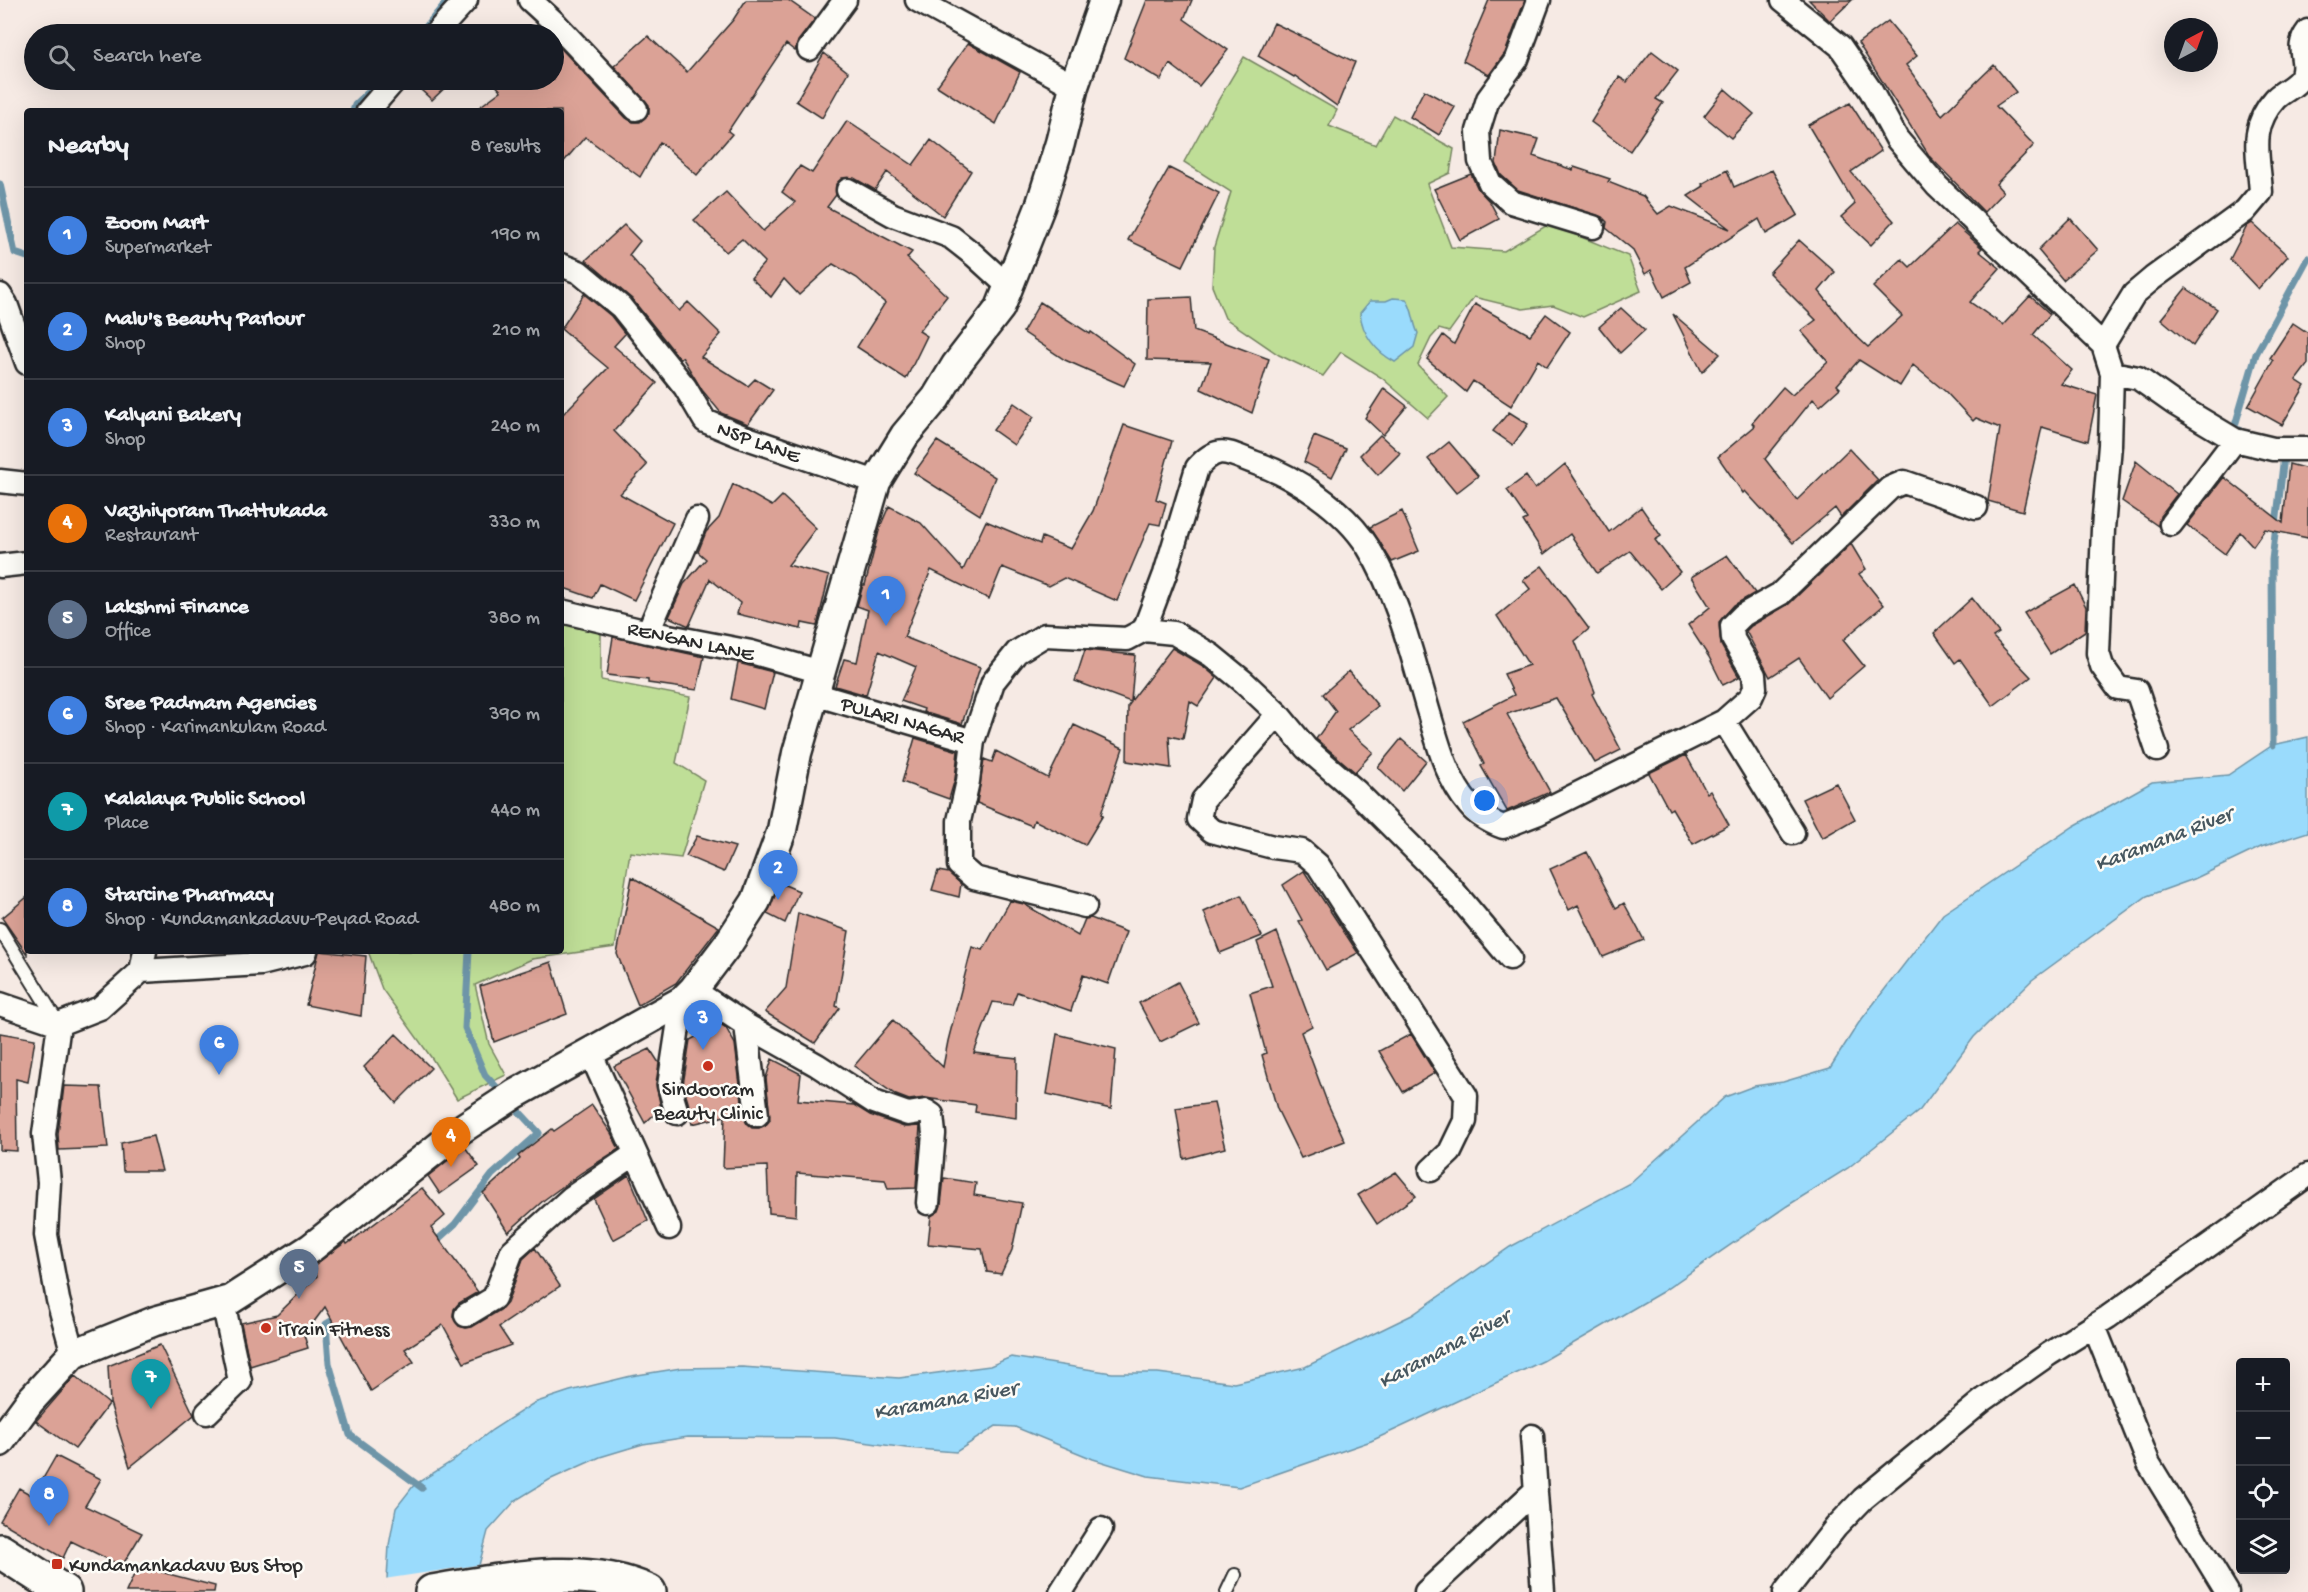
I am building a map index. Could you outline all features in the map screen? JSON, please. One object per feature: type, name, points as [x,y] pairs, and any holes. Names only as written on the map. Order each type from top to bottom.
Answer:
[{"type":"main road","points":[[0,1551],[64,1592]]},
{"type":"main road","points":[[432,1592],[525,1577],[598,1577],[649,1592]]},
{"type":"street","points":[[444,24],[466,0]]},
{"type":"street","points":[[530,0],[556,24]]},
{"type":"street","points":[[809,49],[845,0]]},
{"type":"street","points":[[917,0],[1074,86]]},
{"type":"street","points":[[0,1442],[30,1401],[73,1354],[155,1321],[230,1300],[310,1248],[460,1130],[506,1099],[688,996],[728,944],[756,901],[782,830],[797,753],[876,482],[905,435],[936,398],[956,365],[1000,308],[1050,175],[1074,86],[1104,0]]},
{"type":"street","points":[[1539,0],[1517,59],[1488,99],[1478,131],[1480,161],[1490,183],[1511,202],[1593,227]]},
{"type":"street","points":[[1783,0],[1840,46],[1871,91],[1897,139],[1937,186],[2103,345],[2112,373],[2098,653],[2102,666],[2118,688],[2137,691],[2157,750]]},
{"type":"street","points":[[2103,345],[2134,294],[2245,211],[2261,192],[2256,144],[2260,119],[2275,99],[2299,80],[2303,73],[2300,46],[2308,32]]},
{"type":"street","points":[[564,33],[636,109]]},
{"type":"street","points":[[371,108],[386,90]]},
{"type":"street","points":[[848,190],[893,214],[951,237],[1009,287]]},
{"type":"street","name":"NSP LANE","points":[[564,266],[579,272],[621,307],[684,387],[705,421],[741,436],[876,482]]},
{"type":"street","points":[[0,295],[6,304],[24,355]]},
{"type":"street","points":[[2112,373],[2138,378],[2175,404],[2235,440],[2273,449],[2308,449]]},
{"type":"street","points":[[2171,524],[2235,440]]},
{"type":"street","points":[[1510,958],[1442,877],[1356,791],[1306,748],[1278,714],[1211,655],[1173,633],[1144,630],[1165,574],[1197,468],[1209,455],[1224,452],[1287,476],[1328,505],[1351,525],[1382,572],[1404,631],[1444,766],[1469,805],[1485,820],[1503,827],[1539,813],[1724,722],[1751,698],[1755,688],[1754,675],[1733,639],[1732,627],[1743,615],[1780,594],[1890,488],[1904,482],[1976,507]]},
{"type":"street","points":[[0,481],[24,484]]},
{"type":"street","points":[[648,632],[697,519]]},
{"type":"street","points":[[0,566],[24,563]]},
{"type":"street","name":"RENGAN LANE","points":[[564,611],[648,632],[751,652],[818,683]]},
{"type":"street","name":"PULARI NAGAR","points":[[818,683],[973,741],[993,682],[1017,652],[1045,635],[1127,639],[1144,630]]},
{"type":"street","points":[[1278,714],[1203,800],[1199,819],[1212,831],[1273,847],[1302,851],[1318,865],[1466,1096],[1465,1121],[1450,1152],[1431,1170]]},
{"type":"street","points":[[1724,722],[1793,833]]},
{"type":"street","points":[[973,741],[959,821],[959,865],[974,878],[1085,906]]},
{"type":"street","points":[[0,1004],[59,1024],[100,1008],[143,961],[261,964],[301,954]]},
{"type":"street","points":[[688,996],[817,1065],[874,1102],[908,1114],[926,1111],[932,1116],[934,1134],[928,1203]]},
{"type":"street","points":[[677,1113],[669,1086],[688,996]]},
{"type":"street","points":[[59,1024],[44,1134],[49,1182],[46,1235],[58,1300],[73,1354]]},
{"type":"street","points":[[746,1025],[757,1114]]},
{"type":"street","points":[[590,1052],[669,1228]]},
{"type":"street","points":[[466,1315],[494,1298],[512,1251],[572,1197],[635,1154]]},
{"type":"street","points":[[1785,1592],[1836,1527],[1863,1499],[1982,1401],[2094,1326],[2308,1175]]},
{"type":"street","points":[[207,1413],[240,1381],[223,1302]]},
{"type":"street","points":[[2094,1326],[2149,1464],[2227,1592]]},
{"type":"street","points":[[1532,1436],[1543,1592]]},
{"type":"street","points":[[1426,1592],[1536,1490]]},
{"type":"street","points":[[1061,1592],[1101,1529]]},
{"type":"lane","points":[[0,928],[59,1024]]},
{"type":"lane","points":[[1227,1592],[1235,1575]]},
{"type":"green space","points":[[1244,57],[1337,110],[1329,126],[1376,145],[1393,115],[1454,149],[1450,173],[1427,184],[1451,247],[1504,251],[1549,224],[1628,256],[1641,291],[1583,317],[1553,305],[1523,309],[1474,297],[1449,332],[1439,329],[1431,338],[1418,365],[1448,397],[1428,418],[1382,378],[1341,352],[1323,376],[1279,355],[1225,318],[1212,286],[1214,247],[1231,192],[1184,162]]},
{"type":"green space","points":[[564,621],[601,631],[601,680],[690,697],[676,763],[704,780],[681,858],[630,852],[615,947],[532,959],[475,985],[489,1044],[506,1075],[457,1099],[433,1060],[382,989],[369,954],[564,954]]},
{"type":"water","points":[[1393,298],[1406,299],[1418,333],[1414,347],[1395,362],[1371,342],[1361,321],[1360,313],[1370,301],[1386,301]]},
{"type":"water","name":"Karamana River","points":[[2308,737],[2308,832],[2261,847],[2194,879],[2147,896],[2032,980],[1974,1037],[1920,1110],[1848,1168],[1787,1206],[1662,1292],[1543,1361],[1371,1441],[1239,1487],[1148,1476],[1093,1459],[1015,1427],[996,1426],[956,1452],[835,1438],[688,1437],[643,1444],[600,1457],[549,1480],[516,1500],[488,1531],[473,1588],[389,1592],[387,1579],[389,1545],[396,1508],[414,1485],[451,1462],[492,1430],[534,1403],[570,1391],[631,1376],[681,1368],[742,1367],[899,1378],[990,1366],[1011,1357],[1112,1373],[1158,1373],[1234,1383],[1305,1367],[1412,1315],[1510,1247],[1630,1183],[1725,1097],[1754,1086],[1783,1082],[1830,1068],[1858,1024],[1943,914],[2074,826],[2152,782],[2228,775],[2273,745]]},
{"type":"pier","points":[[483,1564],[476,1592],[386,1592],[384,1579]]},
{"type":"building","points":[[746,0],[788,0],[815,19],[798,41],[795,51],[786,44],[728,131],[732,134],[697,175],[660,142],[640,177],[585,137],[564,162],[564,108],[478,108],[500,90],[564,90],[564,52],[626,118],[633,122],[640,122],[649,113],[649,105],[614,66],[648,36],[687,72],[733,20]]},
{"type":"building","points":[[1147,0],[1192,0],[1184,19],[1228,50],[1199,86],[1170,64],[1161,80],[1124,58]]},
{"type":"building","points":[[1489,0],[1525,0],[1505,53],[1489,75],[1463,61]]},
{"type":"building","points":[[1809,0],[1852,0],[1830,21]]},
{"type":"building","points":[[1888,21],[1917,56],[1906,65],[1942,115],[1994,65],[2016,92],[1996,106],[2034,145],[1996,184],[2003,192],[1984,212],[1930,157],[1858,43]]},
{"type":"building","points":[[1274,23],[1355,62],[1337,106],[1295,76],[1258,56]]},
{"type":"building","points":[[968,43],[1020,72],[996,124],[937,86]]},
{"type":"building","points":[[1652,51],[1678,71],[1656,99],[1663,103],[1630,151],[1591,122],[1619,77],[1627,82]]},
{"type":"building","points":[[824,53],[848,72],[822,118],[796,101]]},
{"type":"building","points":[[1725,89],[1754,114],[1731,138],[1704,116]]},
{"type":"building","points":[[421,90],[442,90],[432,100]]},
{"type":"building","points":[[1424,90],[1455,107],[1439,135],[1410,117]]},
{"type":"building","points":[[1850,103],[1881,151],[1851,172],[1894,221],[1871,245],[1841,217],[1855,204],[1808,125]]},
{"type":"building","points":[[847,121],[913,165],[931,140],[971,171],[943,216],[887,172],[875,190],[854,178],[842,178],[836,184],[836,195],[827,207],[912,252],[907,258],[947,296],[919,331],[927,336],[906,379],[857,347],[885,303],[857,278],[833,264],[799,295],[784,279],[771,297],[751,278],[765,262],[742,239],[726,252],[694,220],[726,192],[763,231],[795,202],[782,192],[800,166],[812,173]]},
{"type":"building","points":[[1500,130],[1539,139],[1533,156],[1573,170],[1574,167],[1610,179],[1608,182],[1643,196],[1658,214],[1671,206],[1730,229],[1688,196],[1704,186],[1702,184],[1727,170],[1734,187],[1772,170],[1798,215],[1766,234],[1759,219],[1685,267],[1691,282],[1664,297],[1651,270],[1645,274],[1632,249],[1606,228],[1607,222],[1602,217],[1518,190],[1501,175],[1496,163]]},
{"type":"building","points":[[1169,168],[1219,193],[1183,266],[1128,240]]},
{"type":"building","points":[[1471,174],[1478,189],[1490,202],[1499,219],[1460,240],[1434,189]]},
{"type":"building","points":[[2070,218],[2098,250],[2063,280],[2038,250]]},
{"type":"building","points":[[2252,223],[2288,256],[2258,289],[2230,259],[2247,226]]},
{"type":"building","points":[[1955,224],[1982,248],[1979,251],[2000,268],[1970,302],[2003,325],[2030,296],[2050,314],[2033,335],[2072,370],[2061,384],[2097,395],[2088,441],[2042,427],[2023,511],[1988,501],[2000,428],[1976,418],[1973,421],[1946,392],[1913,365],[1900,386],[1859,360],[1837,385],[1840,388],[1820,406],[1813,399],[1765,459],[1797,500],[1849,449],[1878,480],[1841,517],[1835,508],[1793,543],[1745,491],[1743,493],[1718,457],[1755,426],[1752,423],[1783,387],[1792,395],[1828,362],[1801,331],[1816,320],[1769,273],[1799,240],[1835,272],[1819,291],[1853,333],[1868,347],[1902,316],[1873,287],[1902,259],[1910,267]]},
{"type":"building","points":[[624,225],[640,241],[629,255],[679,311],[688,302],[721,334],[701,357],[748,386],[755,379],[773,390],[748,424],[721,413],[702,390],[682,357],[680,359],[632,299],[586,260]]},
{"type":"building","points":[[2186,288],[2217,309],[2193,346],[2161,319]]},
{"type":"building","points":[[584,294],[611,316],[625,334],[614,346],[657,383],[614,431],[647,465],[620,494],[673,523],[634,600],[600,584],[593,598],[564,588],[564,413],[608,368],[564,331],[564,324]]},
{"type":"building","points":[[1191,297],[1194,331],[1269,359],[1252,413],[1201,389],[1211,362],[1147,360],[1148,299]]},
{"type":"building","points":[[1040,302],[1090,334],[1091,332],[1135,364],[1124,386],[1065,360],[1023,332]]},
{"type":"building","points":[[1475,304],[1530,335],[1546,314],[1570,332],[1547,367],[1538,360],[1511,406],[1473,381],[1466,392],[1427,359],[1443,335],[1454,344]]},
{"type":"building","points":[[1621,308],[1645,330],[1620,353],[1599,327]]},
{"type":"building","points":[[1673,314],[1720,354],[1702,372]]},
{"type":"building","points":[[2293,323],[2308,333],[2308,364],[2296,380],[2305,386],[2282,425],[2248,406],[2273,361],[2270,358]]},
{"type":"building","points":[[1384,388],[1407,406],[1383,435],[1365,418]]},
{"type":"building","points":[[1014,403],[1034,417],[1014,445],[993,430]]},
{"type":"building","points":[[1509,412],[1528,424],[1513,445],[1493,431]]},
{"type":"building","points":[[1124,425],[1172,441],[1156,499],[1166,503],[1160,525],[1150,523],[1117,601],[1064,578],[1049,586],[1002,567],[989,599],[931,570],[904,637],[980,667],[962,724],[923,712],[924,709],[901,701],[916,667],[879,651],[866,695],[835,686],[844,659],[857,662],[868,610],[857,606],[863,585],[865,585],[880,527],[889,506],[921,523],[963,570],[986,521],[1040,544],[1042,537],[1071,549],[1093,511]]},
{"type":"building","points":[[1380,435],[1400,453],[1378,475],[1360,455]]},
{"type":"building","points":[[1314,436],[1346,449],[1332,477],[1304,462]]},
{"type":"building","points":[[937,441],[995,477],[980,515],[914,473]]},
{"type":"building","points":[[1449,442],[1478,476],[1456,493],[1428,459]]},
{"type":"building","points":[[2136,461],[2177,494],[2160,516],[2158,526],[2122,501]]},
{"type":"building","points":[[1565,464],[1609,532],[1641,507],[1661,536],[1655,540],[1680,572],[1661,589],[1630,551],[1597,573],[1570,534],[1544,554],[1523,521],[1527,519],[1507,490],[1526,476],[1535,489]]},
{"type":"building","points":[[2289,464],[2308,469],[2308,538],[2265,529],[2253,546],[2240,532],[2225,554],[2187,525],[2224,477],[2283,523]]},
{"type":"building","points":[[733,484],[772,506],[782,496],[816,528],[788,565],[829,576],[817,626],[802,623],[801,629],[737,614],[740,603],[710,579],[689,626],[669,617],[684,584],[706,559],[698,552],[706,532],[719,518]]},
{"type":"building","points":[[1402,511],[1419,551],[1392,562],[1370,527]]},
{"type":"building","points":[[1851,544],[1866,569],[1859,574],[1884,605],[1843,640],[1864,666],[1827,698],[1799,658],[1770,677],[1746,631],[1789,604]]},
{"type":"building","points":[[1727,555],[1755,593],[1734,605],[1719,622],[1721,645],[1739,677],[1723,685],[1709,657],[1688,625],[1710,607],[1691,577]]},
{"type":"building","points":[[1542,566],[1589,629],[1575,641],[1595,692],[1592,694],[1621,750],[1595,763],[1556,698],[1507,714],[1550,792],[1507,811],[1481,766],[1484,764],[1463,721],[1514,695],[1504,674],[1529,665],[1497,616],[1530,589],[1523,580]]},
{"type":"building","points":[[2075,585],[2086,607],[2085,631],[2050,654],[2024,613]]},
{"type":"building","points":[[1972,598],[1999,633],[1993,637],[2031,677],[1993,706],[1960,659],[1955,663],[1934,633]]},
{"type":"building","points":[[613,637],[704,657],[697,690],[648,683],[648,680],[607,675]]},
{"type":"building","points":[[1172,648],[1203,666],[1217,678],[1198,706],[1190,701],[1183,739],[1169,736],[1171,768],[1127,761],[1128,706],[1131,702],[1075,681],[1085,650],[1135,655],[1131,701]]},
{"type":"building","points":[[738,663],[773,672],[764,709],[731,699]]},
{"type":"building","points":[[1349,671],[1378,706],[1348,730],[1373,752],[1355,772],[1316,739],[1336,711],[1323,694]]},
{"type":"building","points":[[1074,725],[1123,748],[1101,814],[1103,815],[1085,845],[1034,820],[1032,826],[977,803],[984,759],[992,762],[996,751],[1048,778]]},
{"type":"building","points":[[915,738],[958,751],[955,779],[949,799],[902,782]]},
{"type":"building","points":[[1401,739],[1426,761],[1402,791],[1378,767]]},
{"type":"building","points":[[1686,755],[1707,793],[1710,791],[1729,825],[1693,844],[1672,808],[1669,810],[1649,773]]},
{"type":"building","points":[[1836,783],[1855,819],[1822,838],[1802,799]]},
{"type":"building","points":[[697,836],[735,847],[724,872],[686,856]]},
{"type":"building","points":[[1587,852],[1616,908],[1624,903],[1644,940],[1603,957],[1578,905],[1569,910],[1550,869]]},
{"type":"building","points":[[938,871],[949,873],[961,884],[959,897],[932,890]]},
{"type":"building","points":[[1304,871],[1358,953],[1326,970],[1299,921],[1302,920],[1283,885]]},
{"type":"building","points":[[632,877],[719,927],[676,983],[638,1005],[617,954]]},
{"type":"building","points":[[780,883],[799,891],[785,923],[767,914]]},
{"type":"building","points":[[1241,895],[1262,936],[1220,953],[1204,912]]},
{"type":"building","points":[[24,900],[24,950],[2,918]]},
{"type":"building","points":[[1010,901],[1024,904],[1078,936],[1085,919],[1091,918],[1126,932],[1108,984],[1083,975],[1071,1011],[1017,992],[1012,1005],[993,1002],[974,1053],[1017,1058],[1016,1118],[975,1112],[976,1105],[925,1098],[909,1100],[896,1095],[854,1066],[893,1020],[943,1067],[972,947],[983,950]]},
{"type":"building","points":[[798,913],[849,931],[836,1006],[840,1008],[815,1043],[765,1012],[786,988]]},
{"type":"building","points":[[1277,932],[1312,1026],[1301,1032],[1327,1102],[1345,1141],[1301,1158],[1277,1109],[1262,1055],[1266,1053],[1250,993],[1272,986],[1257,942]]},
{"type":"building","points":[[318,954],[366,956],[361,1016],[306,1005]]},
{"type":"building","points":[[551,962],[567,1014],[494,1042],[480,986]]},
{"type":"building","points":[[1178,982],[1199,1023],[1160,1042],[1139,1003]]},
{"type":"building","points":[[720,1024],[726,1028],[735,1044],[744,1117],[747,1124],[752,1128],[759,1128],[770,1120],[766,1078],[772,1059],[801,1074],[798,1100],[854,1105],[870,1115],[904,1127],[920,1126],[916,1188],[888,1189],[885,1180],[797,1173],[796,1216],[769,1213],[767,1166],[723,1168],[725,1116],[692,1124],[690,1117],[683,1085],[690,1040]]},
{"type":"building","points":[[0,1033],[35,1039],[28,1082],[16,1079],[17,1151],[0,1150]]},
{"type":"building","points":[[396,1034],[431,1068],[396,1103],[364,1067]]},
{"type":"building","points":[[1057,1034],[1116,1049],[1111,1109],[1047,1094]]},
{"type":"building","points":[[1411,1034],[1435,1073],[1403,1092],[1379,1051]]},
{"type":"building","points":[[650,1049],[659,1063],[656,1084],[661,1108],[645,1123],[614,1066]]},
{"type":"building","points":[[64,1086],[101,1087],[108,1148],[59,1150],[58,1134]]},
{"type":"building","points":[[1214,1103],[1225,1148],[1184,1159],[1176,1108]]},
{"type":"building","points":[[592,1105],[619,1149],[544,1200],[508,1232],[483,1193],[520,1159],[518,1156],[552,1129],[554,1131]]},
{"type":"building","points":[[153,1136],[162,1171],[123,1171],[121,1143]]},
{"type":"building","points":[[465,1147],[479,1166],[440,1194],[428,1176]]},
{"type":"building","points":[[1396,1172],[1416,1196],[1377,1224],[1358,1195]]},
{"type":"building","points":[[629,1175],[648,1221],[613,1240],[594,1199]]},
{"type":"building","points":[[944,1178],[976,1183],[974,1195],[1022,1203],[1012,1250],[1001,1274],[987,1272],[982,1249],[928,1244],[931,1216],[939,1211]]},
{"type":"building","points":[[422,1188],[445,1216],[431,1228],[478,1292],[459,1303],[454,1309],[453,1316],[459,1326],[472,1327],[502,1309],[507,1303],[523,1259],[535,1248],[560,1286],[499,1327],[511,1345],[464,1363],[443,1325],[405,1349],[414,1362],[371,1391],[325,1307],[304,1335],[308,1348],[250,1366],[241,1323],[277,1315],[317,1276],[312,1267]]},
{"type":"building","points":[[160,1345],[194,1415],[130,1467],[110,1403],[108,1366]]},
{"type":"building","points":[[75,1376],[109,1404],[75,1449],[36,1421]]},
{"type":"building","points":[[56,1456],[101,1479],[85,1506],[142,1533],[122,1566],[71,1541],[63,1558],[0,1521],[19,1488],[33,1496]]},
{"type":"building","points":[[138,1566],[215,1586],[214,1592],[126,1592]]},
{"type":"waterway","points":[[428,24],[448,0]]},
{"type":"waterway","points":[[354,108],[371,90]]},
{"type":"waterway","points":[[0,184],[15,253],[24,256]]},
{"type":"waterway","points":[[2240,430],[2234,429],[2256,354],[2308,258]]},
{"type":"waterway","points":[[2273,745],[2272,560],[2284,456]]},
{"type":"waterway","points":[[469,954],[465,1028],[485,1075],[502,1093]]},
{"type":"waterway","points":[[434,1243],[455,1224],[492,1175],[539,1133],[512,1104]]},
{"type":"waterway","points":[[340,1316],[326,1324],[329,1363],[350,1435],[422,1488]]},
{"type":"place","name":"Zoom Mart","points":[[886,626]]},
{"type":"place","name":"Malu's Beauty Parlour","points":[[778,900]]},
{"type":"place","name":"Kalyani Bakery","points":[[703,1050]]},
{"type":"place","name":"Sindooram Beauty Clinic","points":[[708,1066]]},
{"type":"place","name":"Sree Padmam Agencies","points":[[219,1075]]},
{"type":"place","name":"Vazhiyoram Thattukada","points":[[451,1167]]},
{"type":"place","name":"Lakshmi Finance","points":[[299,1299]]},
{"type":"place","name":"iTrain Fitness","points":[[266,1328]]},
{"type":"place","name":"Kalalaya Public School","points":[[151,1409]]},
{"type":"place","name":"Starcine Pharmacy","points":[[49,1526]]},
{"type":"place","name":"Kundamankadavu Bus Stop","points":[[57,1564]]}]
